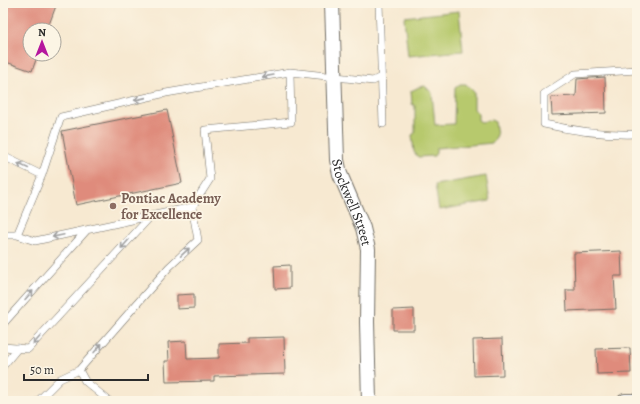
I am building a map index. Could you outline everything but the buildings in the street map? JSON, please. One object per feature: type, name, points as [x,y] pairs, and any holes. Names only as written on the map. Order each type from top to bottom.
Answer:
[{"type":"street","name":"Stockwell Street","points":[[332,3],[338,167],[363,228],[368,249],[367,322],[370,401]]},
{"type":"street","points":[[625,401],[637,401]]},
{"type":"lane","points":[[379,3],[383,124]]},
{"type":"lane","points":[[637,70],[575,74],[544,94],[544,124],[564,129],[619,135],[637,134]]},
{"type":"lane","points":[[38,401],[60,379],[79,370],[169,267],[198,240],[192,207],[210,179],[205,130],[291,122],[290,72]]},
{"type":"lane","points":[[17,235],[42,175],[62,117],[166,93],[290,72],[372,81],[382,77]]},
{"type":"lane","points":[[3,156],[42,175]]},
{"type":"lane","points":[[3,235],[17,235],[35,241],[192,207]]},
{"type":"lane","points":[[3,347],[28,350],[151,216]]},
{"type":"lane","points":[[3,324],[87,230]]},
{"type":"lane","points":[[3,366],[18,348]]},
{"type":"lane","points":[[79,370],[85,381],[109,401]]},
{"type":"green space","points":[[459,11],[463,51],[408,56],[404,17]]},
{"type":"green space","points":[[460,84],[466,84],[474,92],[474,109],[478,113],[478,120],[481,122],[491,120],[495,122],[497,135],[493,143],[436,148],[436,153],[434,156],[418,157],[414,152],[412,135],[415,133],[415,106],[412,104],[411,91],[425,86],[432,93],[435,125],[454,124],[455,88]]},
{"type":"green space","points":[[486,176],[490,201],[439,210],[435,185]]},
{"type":"place","name":"Pontiac Academy for Excellence","points":[[113,206]]}]
